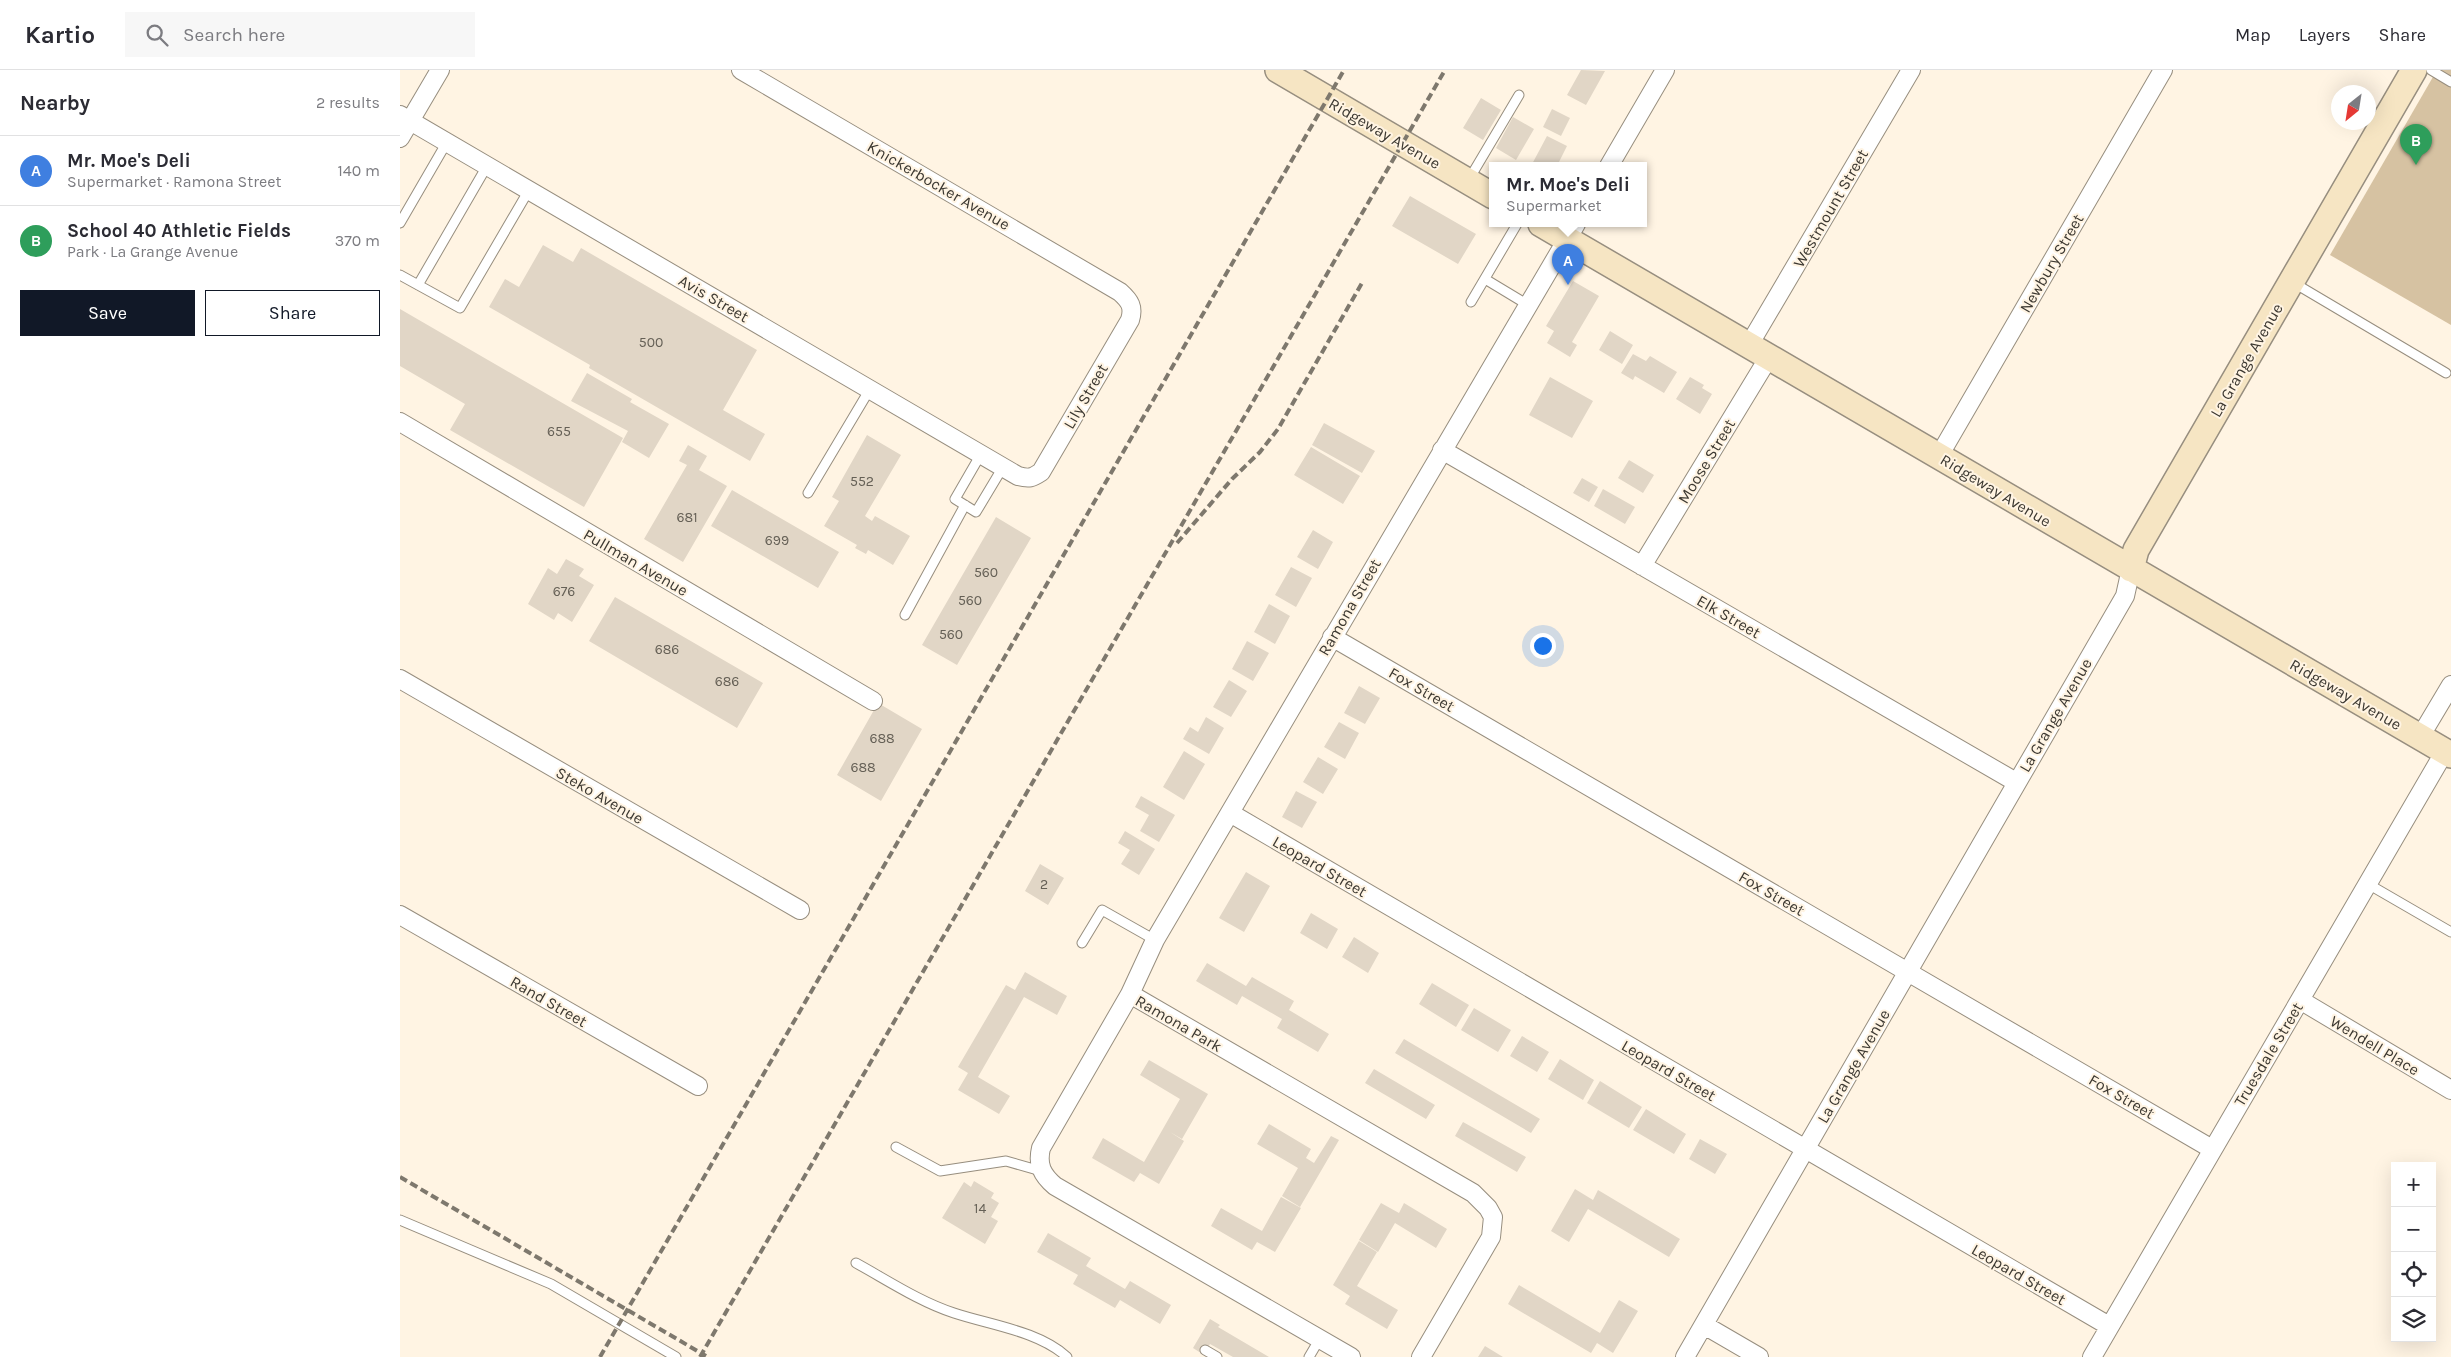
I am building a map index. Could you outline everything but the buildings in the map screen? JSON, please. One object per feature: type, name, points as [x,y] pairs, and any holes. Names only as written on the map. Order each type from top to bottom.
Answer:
[{"type":"street","points":[[400,138],[405,118],[440,70]]},
{"type":"street","name":"Knickerbocker Avenue","points":[[741,70],[1120,292],[1129,300],[1131,306]]},
{"type":"street","points":[[1612,162],[1665,70]]},
{"type":"street","name":"Westmount Street","points":[[1759,351],[1911,70]]},
{"type":"street","name":"Newbury Street","points":[[1939,456],[2163,70]]},
{"type":"street","name":"La Grange Avenue","points":[[1685,1357],[2125,596],[2136,550],[2414,70]]},
{"type":"street","name":"Ridgeway Avenue","points":[[1288,73],[1489,194]]},
{"type":"street","name":"Avis Street","points":[[405,118],[1018,476],[1029,479]]},
{"type":"street","name":"Ridgeway Avenue","points":[[1553,227],[1572,232],[1759,351],[2131,570],[2448,753]]},
{"type":"street","name":"Ramona Street","points":[[1130,994],[1155,940],[1572,232]]},
{"type":"street","name":"Lily Street","points":[[1029,479],[1041,472],[1130,320],[1131,306]]},
{"type":"street","name":"Moose Street","points":[[1642,566],[1759,351]]},
{"type":"street","name":"Pullman Avenue","points":[[400,422],[873,701]]},
{"type":"street","name":"Elk Street","points":[[1442,450],[2016,782]]},
{"type":"street","name":"Fox Street","points":[[1332,637],[2212,1149]]},
{"type":"street","name":"Steko Avenue","points":[[400,679],[800,910]]},
{"type":"street","points":[[2420,737],[2451,685]]},
{"type":"street","name":"Truesdale Street","points":[[2092,1357],[2368,884],[2448,753]]},
{"type":"street","name":"Leopard Street","points":[[1230,813],[2109,1326]]},
{"type":"street","name":"Rand Street","points":[[400,915],[698,1086]]},
{"type":"street","name":"Ramona Park","points":[[1041,1171],[1039,1163],[1041,1148],[1130,994],[1473,1193],[1488,1208],[1493,1217],[1493,1227],[1486,1248],[1421,1357]]},
{"type":"street","name":"Wendell Place","points":[[2300,1000],[2451,1090]]},
{"type":"street","points":[[1041,1171],[1056,1186],[1350,1357]]},
{"type":"street","points":[[1704,1325],[1759,1357]]},
{"type":"lane","points":[[2431,70],[2451,82]]},
{"type":"lane","points":[[1468,182],[1519,96]]},
{"type":"lane","points":[[400,223],[447,142]]},
{"type":"lane","points":[[418,285],[487,166]]},
{"type":"lane","points":[[400,275],[460,308],[529,190]]},
{"type":"lane","points":[[1471,302],[1515,227]]},
{"type":"lane","points":[[1485,279],[1528,305]]},
{"type":"lane","points":[[2291,282],[2446,373]]},
{"type":"lane","points":[[808,493],[870,389]]},
{"type":"lane","points":[[981,454],[955,499],[976,512],[1003,467]]},
{"type":"lane","points":[[905,615],[965,505]]},
{"type":"lane","points":[[2368,884],[2451,932]]},
{"type":"lane","points":[[1082,943],[1102,910],[1155,940]]},
{"type":"lane","points":[[896,1147],[940,1171],[1006,1161],[1041,1171]]},
{"type":"lane","points":[[400,1220],[551,1284],[676,1357]]},
{"type":"lane","points":[[856,1263],[953,1313],[1002,1325],[1036,1339],[1067,1357]]},
{"type":"lane","points":[[1310,1357],[1319,1340]]},
{"type":"lane","points":[[1205,1350],[1217,1357]]},
{"type":"shaded area","points":[[2437,70],[2451,70],[2451,325],[2330,255]]},
{"type":"railway","points":[[600,1357],[1344,70]]},
{"type":"railway","points":[[700,1357],[1445,70]]},
{"type":"railway","points":[[1177,543],[1232,479],[1260,452],[1278,429],[1362,283]]},
{"type":"railway","points":[[400,1177],[706,1356]]},
{"type":"place","name":"School 40 Athletic Fields","points":[[2416,165]]},
{"type":"place","name":"Mr. Moe's Deli","points":[[1568,285]]}]
